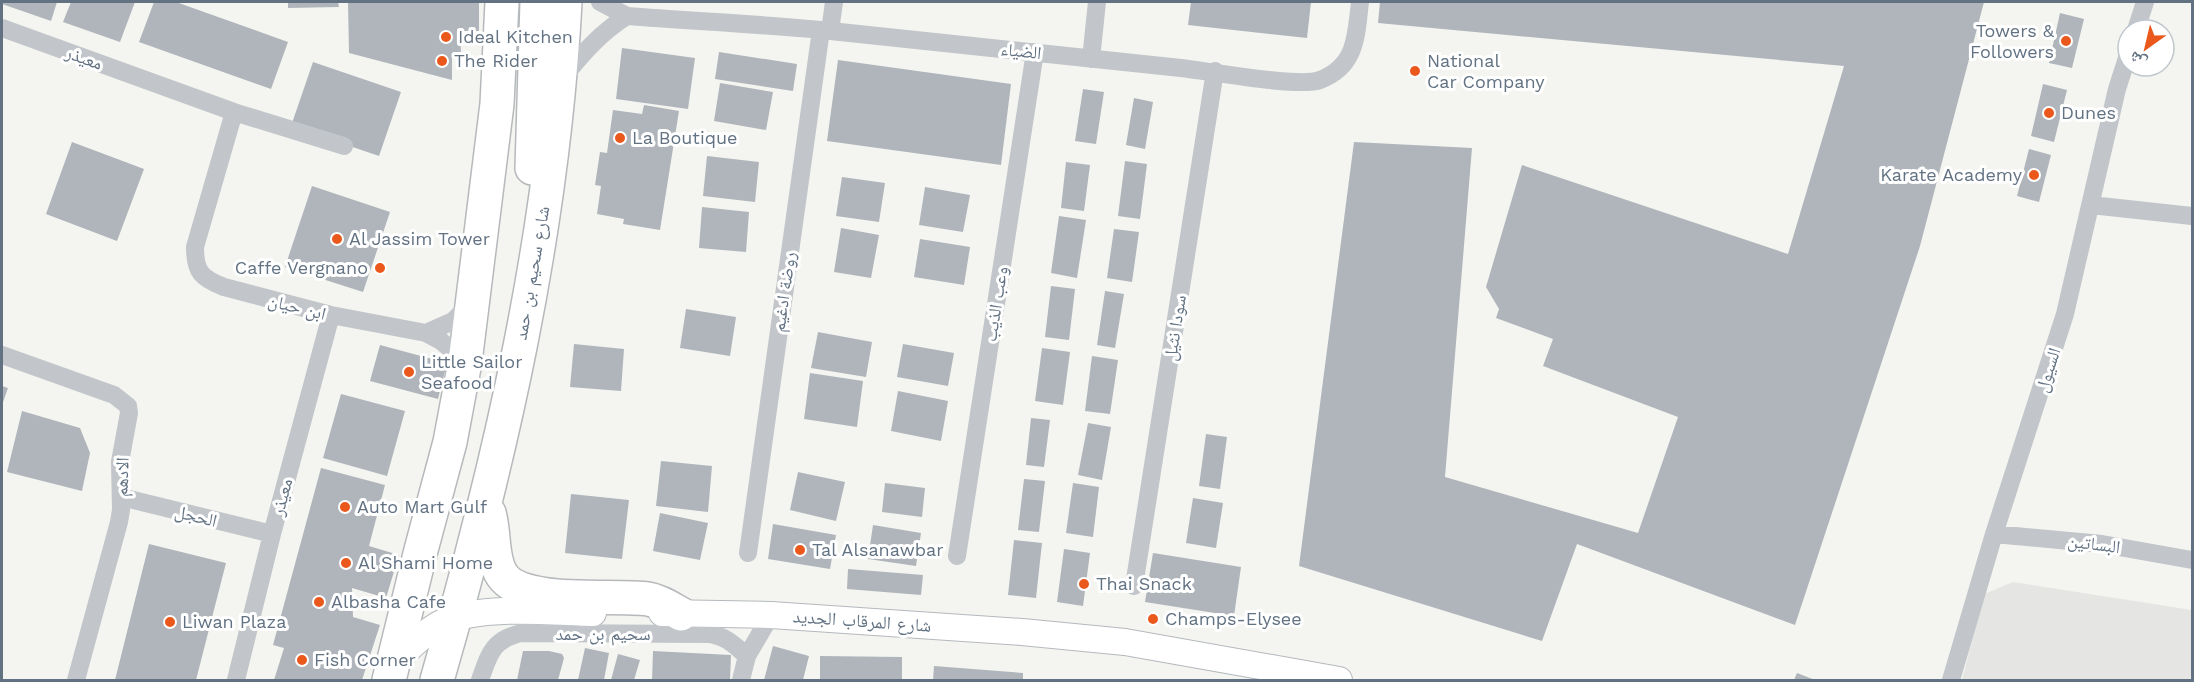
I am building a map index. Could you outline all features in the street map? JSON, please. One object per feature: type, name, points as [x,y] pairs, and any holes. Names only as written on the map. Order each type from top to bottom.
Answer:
[{"type":"highway","points":[[392,671],[450,442],[465,362],[496,104],[502,2]]},
{"type":"highway","points":[[537,2],[531,159],[534,193],[542,223]]},
{"type":"highway","name":"شارع سحيم بن حمد","points":[[437,681],[486,502],[509,404],[542,223],[561,80],[565,2]]},
{"type":"highway","points":[[486,502],[493,525],[496,562],[507,582],[520,590],[565,596],[651,600],[681,614]]},
{"type":"street","name":"الضياء","points":[[600,2],[627,16],[826,31],[1215,71],[1294,82],[1318,81],[1335,74],[1348,60],[1353,46],[1360,2]]},
{"type":"street","name":"روضة ادغيم","points":[[748,554],[826,31],[834,2]]},
{"type":"street","points":[[1091,59],[1097,2]]},
{"type":"street","points":[[2140,18],[2145,2]]},
{"type":"street","points":[[561,80],[592,43],[627,16]]},
{"type":"street","name":"معيذر","points":[[2,28],[234,112],[344,146]]},
{"type":"street","name":"وعب الذيب","points":[[957,556],[1035,52]]},
{"type":"street","name":"سودا نثيل","points":[[1134,586],[1215,71]]},
{"type":"street","name":"السيول","points":[[1951,681],[1995,534],[2057,343],[2121,78]]},
{"type":"street","name":"ابن حيان","points":[[234,112],[195,247],[195,262],[199,273],[210,282],[224,287],[331,315],[426,333],[441,340],[465,362]]},
{"type":"street","points":[[2091,205],[2193,216]]},
{"type":"street","points":[[426,333],[453,321],[474,299]]},
{"type":"street","name":"معيذر","points":[[236,681],[272,534],[331,315]]},
{"type":"street","name":"الادهم","points":[[2,355],[114,395],[128,406],[129,423],[120,462],[119,522],[76,681]]},
{"type":"street","name":"الحجل","points":[[121,497],[272,534]]},
{"type":"street","name":"البساتين","points":[[1995,534],[2102,544],[2193,560]]},
{"type":"street","name":"شارع المرقاب الجديد","points":[[392,671],[431,630],[444,621],[490,612],[771,615],[1022,632],[1125,642],[1328,679]]},
{"type":"street","points":[[741,681],[747,656],[771,615]]},
{"type":"street","name":"سحيم بن حمد","points":[[480,681],[492,650],[498,642],[510,635],[522,633],[710,634],[719,635],[731,642],[747,656]]},
{"type":"shaded area","points":[[2013,582],[2192,610],[2190,680],[1962,680],[1984,594]]},
{"type":"building","points":[[2,2],[57,2],[51,21],[2,4]]},
{"type":"building","points":[[71,2],[135,2],[120,42],[63,22]]},
{"type":"building","points":[[154,2],[176,2],[288,42],[271,89],[139,42]]},
{"type":"building","points":[[288,2],[338,2],[339,7],[288,8]]},
{"type":"building","points":[[348,2],[479,2],[479,31],[460,31],[461,53],[452,53],[452,80],[349,53]]},
{"type":"building","points":[[1191,2],[1311,2],[1307,38],[1188,25]]},
{"type":"building","points":[[1380,2],[1984,2],[1920,246],[1795,625],[1577,544],[1542,641],[1299,566],[1354,142],[1472,148],[1445,477],[1638,533],[1678,417],[1543,366],[1553,339],[1496,318],[1499,309],[1486,287],[1522,165],[1788,254],[1844,66],[1378,23]]},
{"type":"building","name":"Towers & Followers","points":[[2060,13],[2084,19],[2072,68],[2049,63]]},
{"type":"building","points":[[622,48],[695,58],[688,109],[616,99]]},
{"type":"building","points":[[719,52],[797,64],[793,91],[715,79]]},
{"type":"building","points":[[838,60],[1011,84],[1001,165],[827,141]]},
{"type":"building","points":[[313,62],[401,92],[379,156],[291,126]]},
{"type":"building","points":[[720,83],[773,92],[766,130],[714,121]]},
{"type":"building","name":"Dunes","points":[[2043,84],[2067,90],[2054,142],[2031,136]]},
{"type":"building","points":[[1083,89],[1104,92],[1096,144],[1075,141]]},
{"type":"building","points":[[1134,98],[1153,102],[1145,149],[1126,145]]},
{"type":"building","points":[[644,105],[679,111],[660,230],[623,224],[624,219],[597,214],[601,186],[595,185],[600,152],[607,153],[613,110],[642,114]]},
{"type":"building","points":[[72,142],[144,169],[117,241],[46,214]]},
{"type":"building","name":"Karate Academy","points":[[2029,149],[2051,155],[2039,202],[2017,196]]},
{"type":"building","points":[[707,156],[759,162],[755,202],[703,196]]},
{"type":"building","points":[[1125,161],[1147,164],[1140,219],[1118,216]]},
{"type":"building","points":[[1066,162],[1090,165],[1084,211],[1061,208]]},
{"type":"building","points":[[842,177],[885,183],[879,222],[836,216]]},
{"type":"building","name":"Al Jassim Tower","points":[[312,186],[390,212],[363,292],[285,267]]},
{"type":"building","points":[[925,187],[970,195],[963,232],[919,225]]},
{"type":"building","points":[[702,207],[749,212],[746,252],[699,248]]},
{"type":"building","points":[[1059,216],[1086,220],[1077,278],[1051,273]]},
{"type":"building","points":[[841,228],[879,235],[871,278],[834,272]]},
{"type":"building","points":[[1114,229],[1139,232],[1132,282],[1107,278]]},
{"type":"building","points":[[920,239],[970,247],[964,285],[914,277]]},
{"type":"building","points":[[1051,286],[1075,289],[1069,340],[1045,337]]},
{"type":"building","points":[[1105,291],[1124,294],[1115,348],[1097,345]]},
{"type":"building","points":[[686,309],[736,317],[730,356],[680,348]]},
{"type":"building","points":[[818,332],[872,342],[866,377],[811,368]]},
{"type":"building","points":[[574,344],[624,349],[621,391],[570,387]]},
{"type":"building","points":[[903,344],[954,353],[948,386],[897,377]]},
{"type":"building","name":"Little Sailor Seafood","points":[[380,345],[447,363],[438,399],[370,381]]},
{"type":"building","points":[[1042,348],[1070,352],[1063,405],[1035,401]]},
{"type":"building","points":[[1092,356],[1118,360],[1110,414],[1085,411]]},
{"type":"building","points":[[810,373],[863,381],[857,427],[804,419]]},
{"type":"building","points":[[2,386],[8,388],[2,405]]},
{"type":"building","points":[[898,391],[948,401],[941,441],[891,431]]},
{"type":"building","points":[[341,394],[405,411],[387,476],[323,458]]},
{"type":"building","points":[[22,411],[80,428],[90,453],[82,491],[7,472]]},
{"type":"building","points":[[1031,418],[1050,420],[1044,467],[1026,465]]},
{"type":"building","points":[[1088,423],[1111,427],[1102,480],[1078,475]]},
{"type":"building","points":[[1206,434],[1227,437],[1220,489],[1199,486]]},
{"type":"building","points":[[661,461],[712,466],[708,512],[656,506]]},
{"type":"building","points":[[321,468],[385,485],[369,546],[399,555],[386,598],[352,588],[353,617],[380,625],[362,680],[274,680],[284,648],[273,645]]},
{"type":"building","points":[[798,472],[845,482],[836,521],[790,510]]},
{"type":"building","points":[[1024,479],[1045,481],[1039,532],[1018,530]]},
{"type":"building","points":[[885,483],[925,488],[922,517],[882,512]]},
{"type":"building","points":[[1073,483],[1099,487],[1093,537],[1066,533]]},
{"type":"building","points":[[571,494],[629,500],[622,559],[565,553]]},
{"type":"building","points":[[1193,498],[1223,503],[1216,548],[1186,543]]},
{"type":"building","points":[[660,513],[708,523],[700,560],[653,551]]},
{"type":"building","points":[[773,524],[836,535],[830,569],[768,559]]},
{"type":"building","points":[[873,525],[921,533],[916,566],[868,559]]},
{"type":"building","points":[[1014,540],[1042,543],[1036,598],[1008,595]]},
{"type":"building","name":"Liwan Plaza","points":[[149,544],[226,563],[196,680],[115,680]]},
{"type":"building","points":[[1064,549],[1090,553],[1083,606],[1057,602]]},
{"type":"building","points":[[1153,553],[1241,567],[1234,616],[1145,602]]},
{"type":"building","points":[[848,569],[923,575],[921,595],[847,589]]},
{"type":"building","points":[[773,646],[809,656],[803,680],[764,680]]},
{"type":"building","points":[[585,648],[609,653],[604,680],[578,680]]},
{"type":"building","points":[[523,651],[549,651],[562,654],[564,658],[558,680],[517,680]]},
{"type":"building","points":[[653,651],[731,655],[730,680],[652,680]]},
{"type":"building","points":[[618,654],[640,660],[634,680],[611,680]]},
{"type":"building","points":[[820,656],[902,657],[902,680],[820,680]]},
{"type":"building","points":[[934,666],[1023,673],[1023,680],[933,680]]},
{"type":"building","points":[[1797,673],[1815,680],[1794,680]]},
{"type":"place","name":"Ideal Kitchen","points":[[446,37]]},
{"type":"place","name":"Towers & Followers","points":[[2066,41]]},
{"type":"place","name":"The Rider","points":[[442,61]]},
{"type":"place","name":"National Car Company","points":[[1415,71]]},
{"type":"place","name":"Dunes","points":[[2049,113]]},
{"type":"place","name":"La Boutique","points":[[620,138]]},
{"type":"place","name":"Karate Academy","points":[[2034,175]]},
{"type":"place","name":"Al Jassim Tower","points":[[337,239]]},
{"type":"place","name":"Caffe Vergnano","points":[[380,268]]},
{"type":"place","name":"Little Sailor Seafood","points":[[409,372]]},
{"type":"place","name":"Auto Mart Gulf","points":[[345,507]]},
{"type":"place","name":"Tal Alsanawbar","points":[[800,550]]},
{"type":"place","name":"Al Shami Home","points":[[346,563]]},
{"type":"place","name":"Thai Snack","points":[[1084,584]]},
{"type":"place","name":"Albasha Cafe","points":[[319,602]]},
{"type":"place","name":"Champs-Elysee","points":[[1153,619]]},
{"type":"place","name":"Liwan Plaza","points":[[170,622]]},
{"type":"place","name":"Fish Corner","points":[[302,660]]}]
